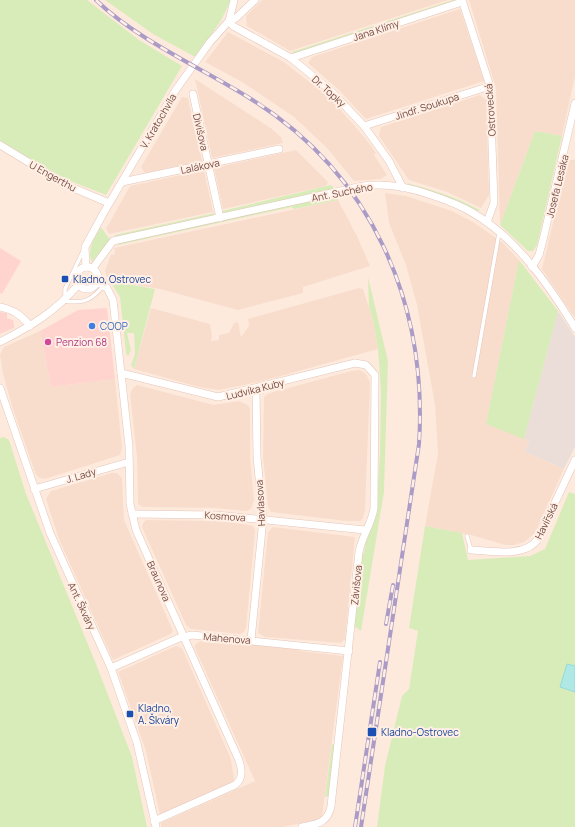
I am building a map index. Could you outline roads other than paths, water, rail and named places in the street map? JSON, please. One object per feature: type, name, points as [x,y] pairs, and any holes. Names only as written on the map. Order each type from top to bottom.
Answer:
[{"type":"street","name":"V. Kratochvíla","points":[[85,247],[109,203],[176,91],[210,42],[229,21],[234,0]]},
{"type":"street","points":[[229,21],[236,18],[255,0]]},
{"type":"street","name":"Jana Klímy","points":[[291,58],[462,1]]},
{"type":"street","name":"Ostrovecká","points":[[462,1],[490,86],[494,203],[487,222]]},
{"type":"street","name":"Dr. Topky","points":[[229,21],[233,26],[291,58],[331,91],[364,126],[389,161],[404,188]]},
{"type":"street","name":"Jindř. Soukupa","points":[[364,126],[490,86]]},
{"type":"street","name":"Divišova","points":[[193,94],[220,218]]},
{"type":"street","name":"Josefa Lesáka","points":[[532,267],[539,255],[543,240],[575,103]]},
{"type":"street","name":"U Engerthu","points":[[0,145],[66,185],[109,203]]},
{"type":"street","name":"Lalákova","points":[[122,182],[279,149]]},
{"type":"street","name":"Ant. Suchého","points":[[30,326],[45,317],[65,301],[78,285],[76,276],[78,272],[89,268],[113,241],[363,186],[380,185],[404,188],[454,203],[487,222],[499,232],[532,267],[556,297],[575,328]]},
{"type":"street","points":[[78,285],[82,288],[91,289],[101,284],[98,274],[89,268],[85,247]]},
{"type":"street","name":"Braunova","points":[[101,284],[110,291],[113,300],[129,462],[132,514],[136,530],[238,758],[242,776],[235,785],[155,824]]},
{"type":"street","points":[[0,307],[14,311],[22,316],[30,326],[0,342]]},
{"type":"street","name":"Ludvíka Kuby","points":[[121,373],[215,397],[226,397],[352,363],[366,365]]},
{"type":"street","name":"Závišova","points":[[302,827],[322,822],[328,818],[330,810],[359,552],[365,530],[371,520],[374,508],[376,390],[375,375],[366,365]]},
{"type":"street","name":"Ant. Škváry","points":[[0,388],[34,489],[67,572],[111,668],[137,743],[155,824]]},
{"type":"street","name":"Havlasova","points":[[250,640],[263,519],[257,457],[256,389]]},
{"type":"street","name":"Havířská","points":[[471,550],[522,551],[533,546],[538,539],[575,460]]},
{"type":"street","name":"J. Lady","points":[[34,489],[129,462]]},
{"type":"street","name":"Kosmova","points":[[132,514],[216,515],[365,530]]},
{"type":"street","name":"Mahenova","points":[[111,668],[184,637],[208,636],[349,651]]},
{"type":"lane","points":[[474,376],[499,232]]},
{"type":"lane","name":"V. Kratochvíla","points":[[65,301],[65,289],[85,247]]},
{"type":"lane","points":[[65,301],[79,303],[95,296],[101,284]]},
{"type":"lane","points":[[467,536],[471,550]]},
{"type":"water","points":[[567,664],[575,666],[575,692],[560,687]]},
{"type":"railway","points":[[96,0],[112,14],[150,41],[251,99],[293,130],[330,165],[360,204],[384,247],[402,293],[414,342],[419,392],[419,444],[361,827]]},
{"type":"railway","points":[[386,624],[393,585]]},
{"type":"railway","points":[[355,827],[380,662]]},
{"type":"place","name":"Kladno, Ostrovec","points":[[65,279]]},
{"type":"place","name":"COOP","points":[[92,326]]},
{"type":"place","name":"Penzion 68","points":[[48,342]]},
{"type":"place","name":"Kladno, A. Škváry","points":[[130,714]]},
{"type":"place","name":"Kladno-Ostrovec","points":[[372,732]]}]
